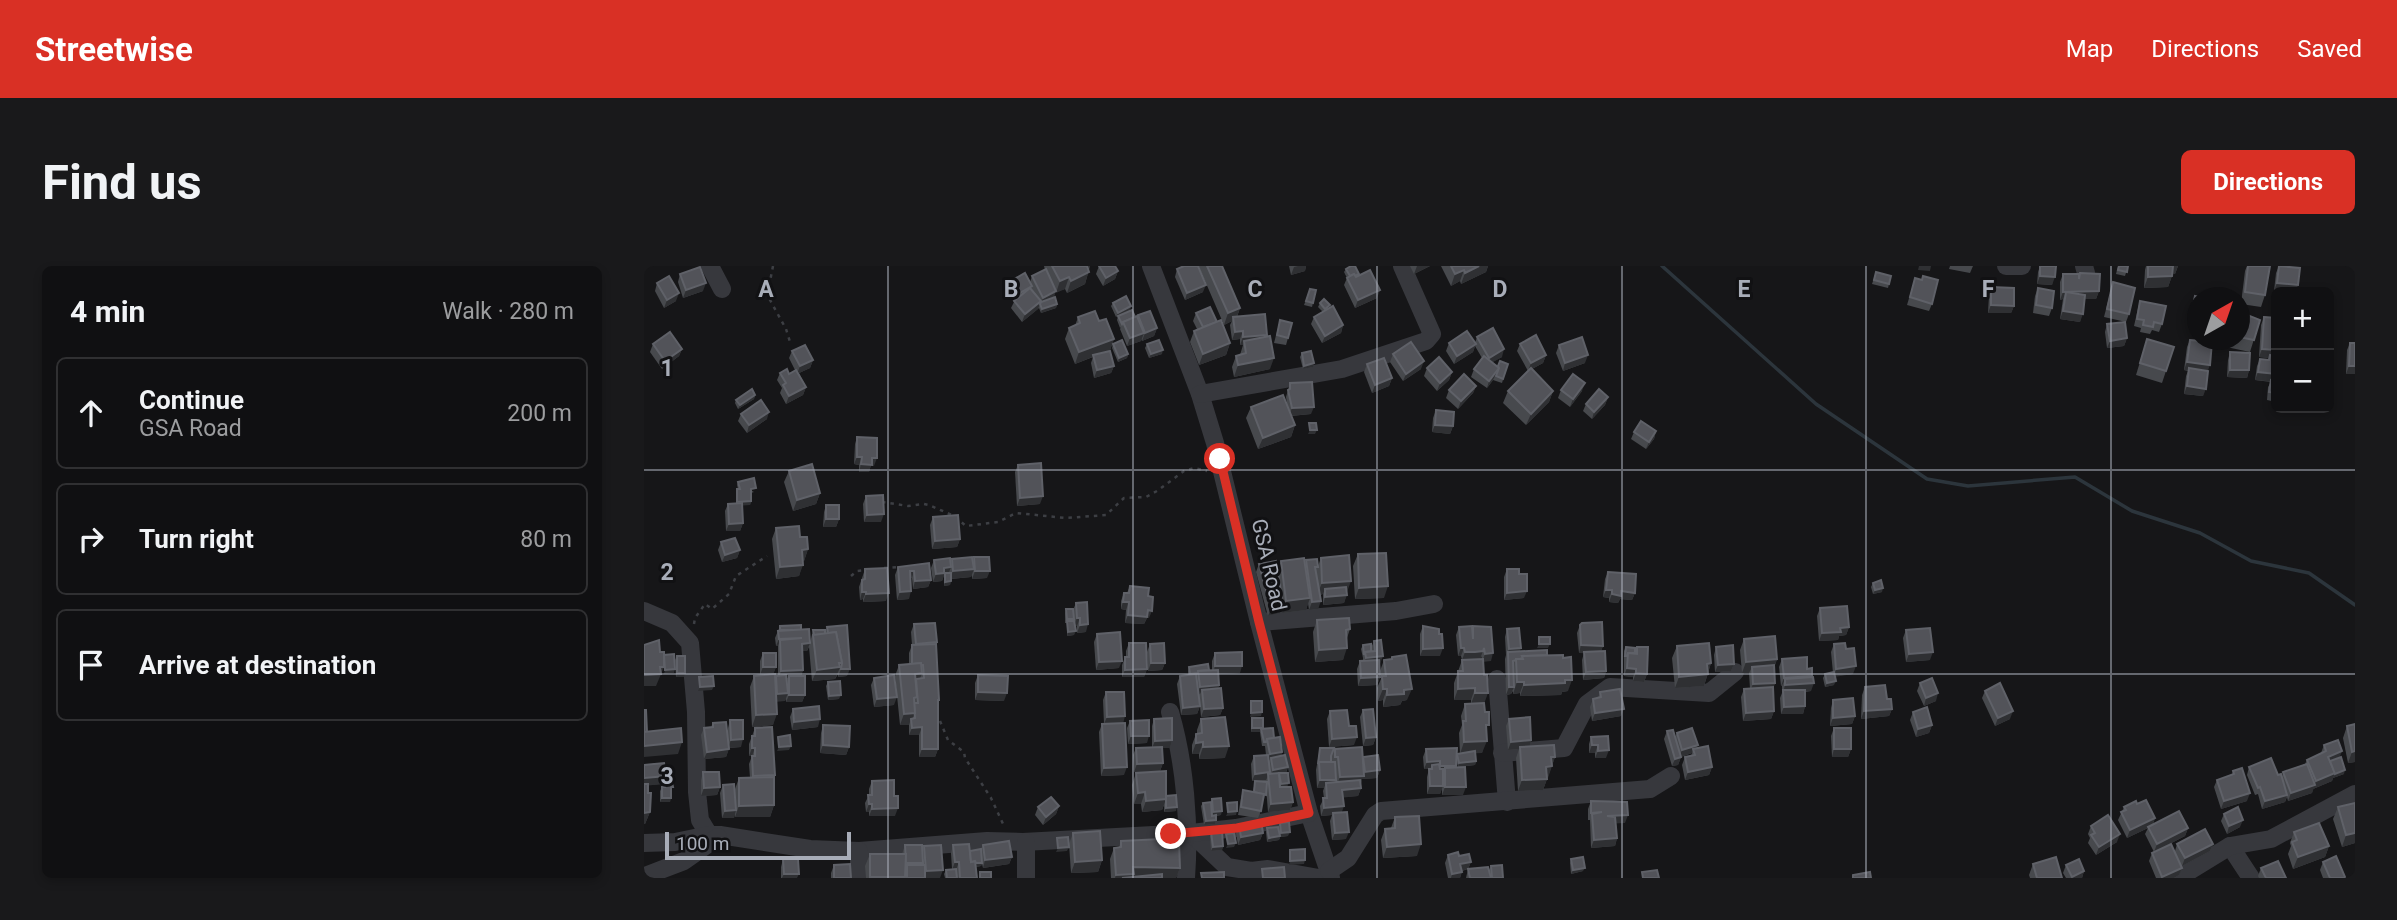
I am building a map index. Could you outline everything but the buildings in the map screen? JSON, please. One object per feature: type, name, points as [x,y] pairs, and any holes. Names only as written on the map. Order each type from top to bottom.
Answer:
[{"type":"street","points":[[710,266],[722,289]]},
{"type":"street","name":"GSA Road","points":[[1151,266],[1200,394],[1224,475],[1259,622],[1326,876]]},
{"type":"street","points":[[1200,394],[1342,369],[1426,341],[1432,334],[1402,266]]},
{"type":"street","points":[[2006,266],[2022,266]]},
{"type":"street","points":[[1259,622],[1396,611],[1434,604]]},
{"type":"street","points":[[644,611],[672,623],[690,643],[700,820],[715,835]]},
{"type":"street","points":[[1502,753],[1564,748],[1587,704],[1610,687],[1709,693],[1735,672]]},
{"type":"street","points":[[1497,679],[1507,802]]},
{"type":"street","points":[[1170,712],[1178,739],[1189,833],[1186,878]]},
{"type":"street","points":[[1189,833],[1227,867],[1251,872],[1268,869],[1326,876],[1348,858],[1375,815],[1381,811],[1650,789],[1671,776]]},
{"type":"street","points":[[2178,878],[2230,846],[2271,839],[2355,794]]},
{"type":"street","points":[[644,843],[675,842],[715,835],[810,849],[859,851],[987,841],[1021,842],[1189,833],[1237,828],[1309,813]]},
{"type":"street","points":[[645,876],[684,861],[715,835]]},
{"type":"street","points":[[1021,842],[1026,878]]},
{"type":"street","points":[[2230,846],[2251,878]]},
{"type":"street","points":[[859,851],[859,878]]},
{"type":"path","points":[[774,266],[768,292],[791,345]]},
{"type":"path","points":[[877,502],[908,506],[924,504],[945,511],[966,526],[998,522],[1016,513],[1040,517],[1092,518],[1106,515],[1124,498],[1146,496],[1157,491],[1184,471],[1194,468],[1224,475]]},
{"type":"path","points":[[690,643],[695,618],[705,604],[712,609],[729,594],[736,576],[767,556]]},
{"type":"path","points":[[851,576],[864,570],[905,567]]},
{"type":"path","points":[[940,721],[948,740],[964,752],[1007,831],[1021,842]]},
{"type":"waterway","points":[[1662,266],[1816,404],[1927,479],[1968,486],[2075,477],[2132,511],[2200,533],[2251,561],[2309,573],[2355,605]]},
{"type":"route","points":[[1171,834],[1237,828],[1309,813],[1220,459]]}]
